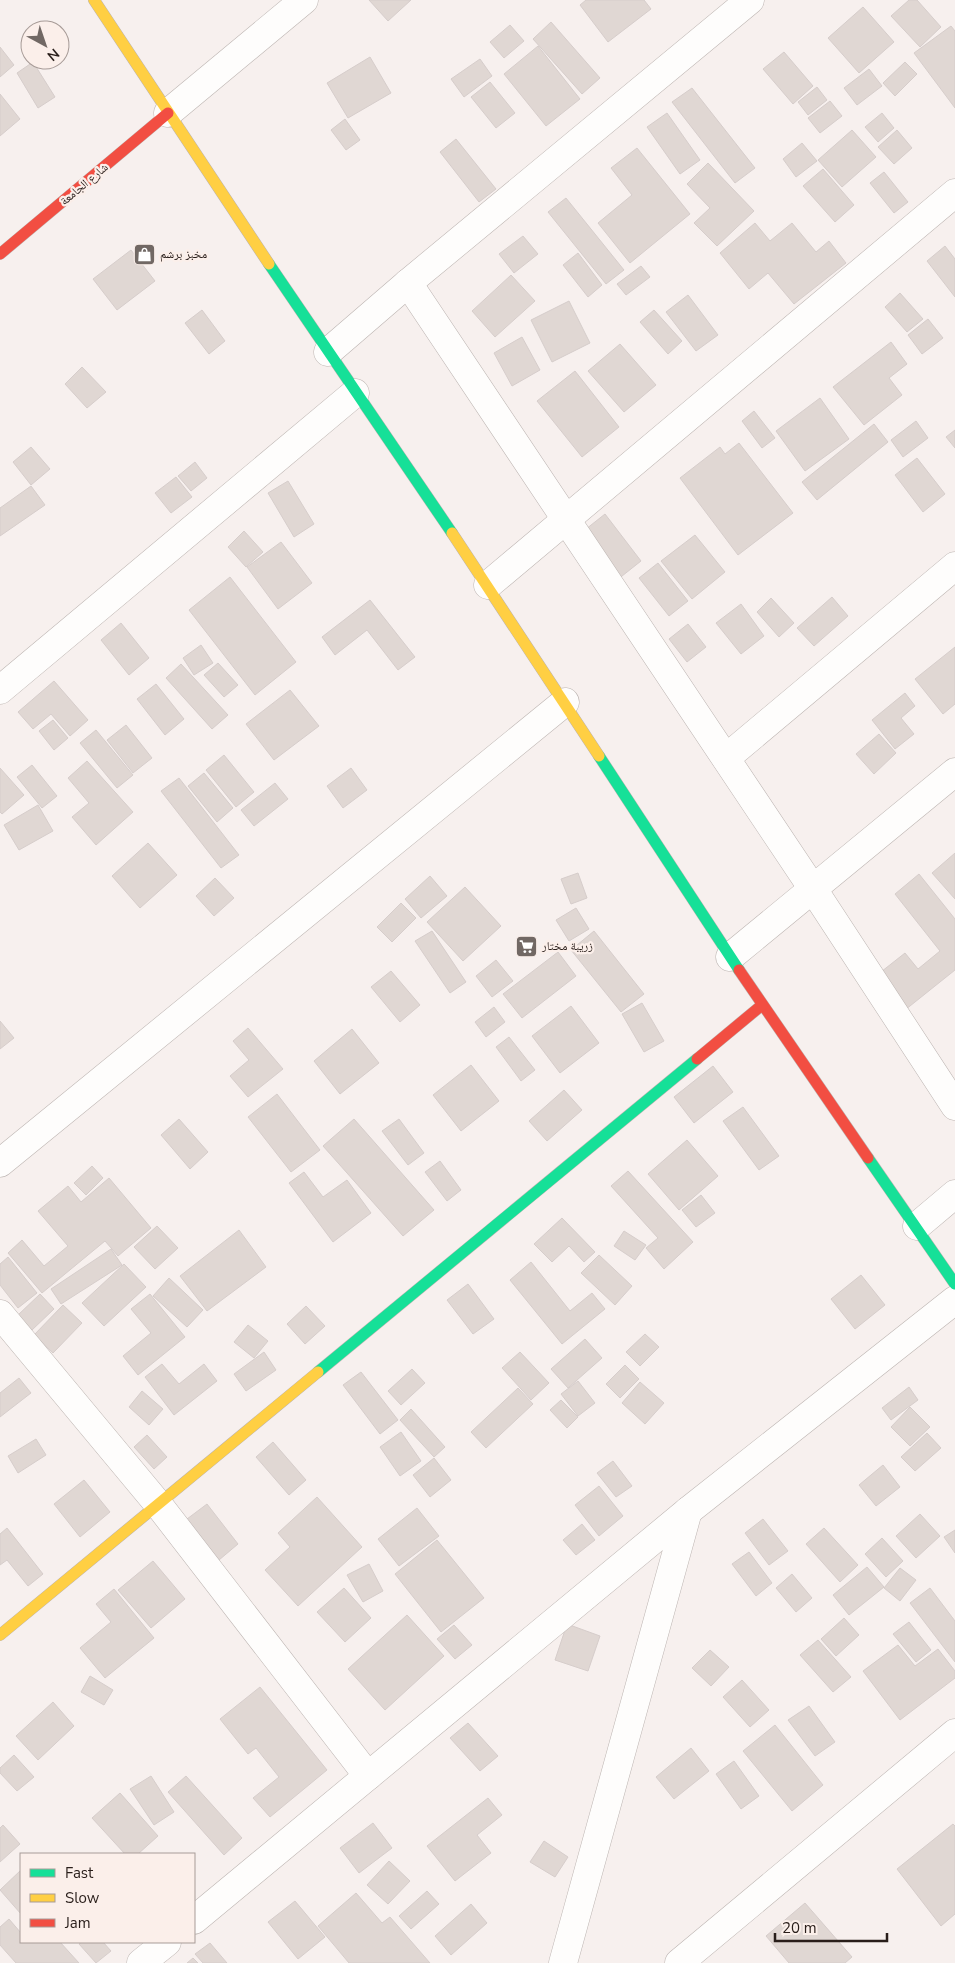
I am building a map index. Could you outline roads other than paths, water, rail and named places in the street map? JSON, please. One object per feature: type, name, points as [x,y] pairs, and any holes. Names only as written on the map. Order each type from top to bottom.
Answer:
[{"type":"street","points":[[94,0],[328,352],[488,585],[762,1005],[917,1226],[955,1284]]},
{"type":"street","points":[[168,113],[304,0]]},
{"type":"street","points":[[328,352],[408,283],[750,0]]},
{"type":"street","name":"شارع الجامعة","points":[[0,254],[168,113]]},
{"type":"street","points":[[488,585],[955,193]]},
{"type":"street","points":[[408,283],[726,758],[955,1106]]},
{"type":"street","points":[[0,690],[356,393]]},
{"type":"street","points":[[726,758],[955,566]]},
{"type":"street","points":[[0,1163],[565,702]]},
{"type":"street","points":[[730,957],[955,772]]},
{"type":"street","points":[[0,1635],[762,1005]]},
{"type":"street","points":[[917,1226],[955,1194]]},
{"type":"street","points":[[195,1919],[688,1511],[955,1300]]},
{"type":"street","points":[[0,1314],[158,1504],[368,1776]]},
{"type":"street","points":[[563,1963],[688,1511]]},
{"type":"street","points":[[679,1963],[955,1733]]},
{"type":"street","points":[[141,1963],[166,1943]]},
{"type":"place","name":"مخبز برشم","points":[[144,254]]},
{"type":"place","name":"زريبة مختار","points":[[526,946]]}]
